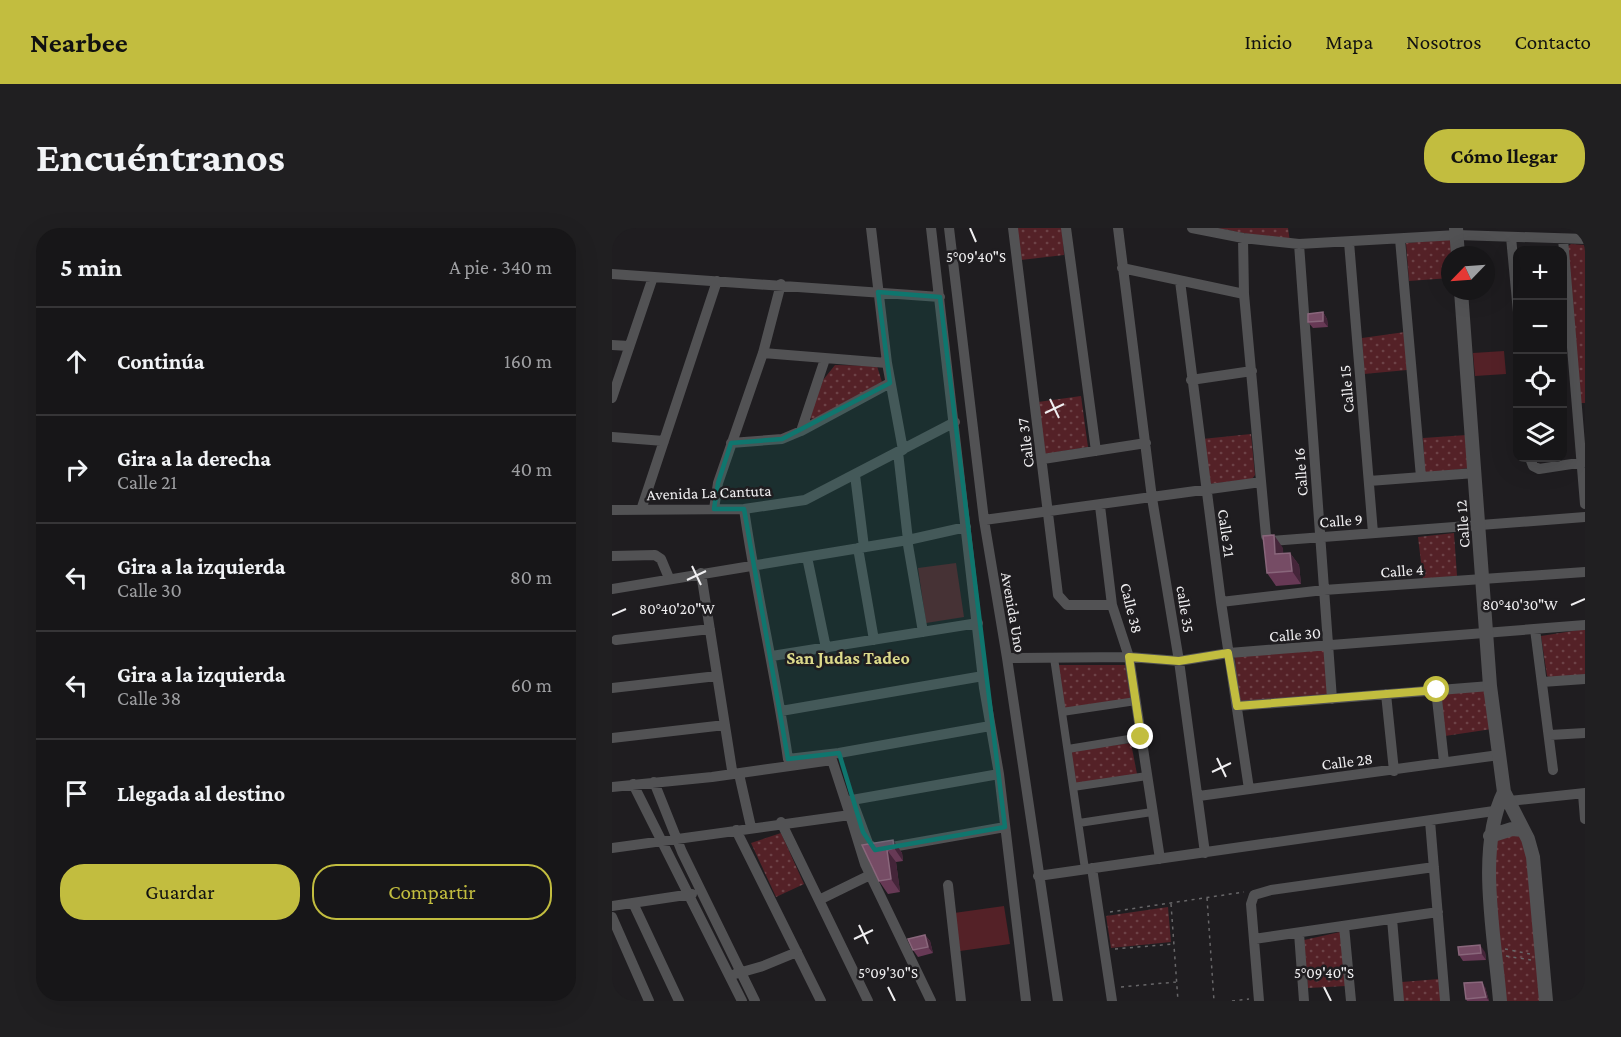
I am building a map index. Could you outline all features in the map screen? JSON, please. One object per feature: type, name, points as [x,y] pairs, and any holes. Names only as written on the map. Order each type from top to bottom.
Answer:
[{"type":"street","points":[[871,228],[900,451],[908,543],[923,632]]},
{"type":"street","points":[[931,228],[983,676],[999,774],[1026,1001]]},
{"type":"street","name":"Avenida Uno","points":[[949,228],[984,520],[1058,1001]]},
{"type":"street","name":"Calle 37","points":[[1012,228],[1043,459],[1047,513],[1058,595],[1067,605],[1112,605]]},
{"type":"street","points":[[1066,228],[1096,451]]},
{"type":"street","name":"calle 35","points":[[1118,228],[1152,498],[1199,796]]},
{"type":"street","points":[[1192,228],[1242,238],[1299,244],[1400,239],[1456,232],[1511,237],[1585,239]]},
{"type":"street","points":[[1511,237],[1517,300]]},
{"type":"street","name":"Calle 9","points":[[1242,238],[1244,294],[1266,536],[1271,541],[1585,517]]},
{"type":"street","points":[[1400,239],[1421,477]]},
{"type":"street","points":[[1563,239],[1585,504]]},
{"type":"street","name":"Calle 15","points":[[1349,242],[1373,533]]},
{"type":"street","name":"Calle 16","points":[[1299,244],[1332,699]]},
{"type":"street","points":[[1122,268],[1244,294]]},
{"type":"street","points":[[612,274],[781,284],[940,297]]},
{"type":"street","points":[[612,398],[653,276]]},
{"type":"street","points":[[641,510],[717,281]]},
{"type":"street","name":"Calle 21","points":[[1180,281],[1205,488],[1249,789]]},
{"type":"street","points":[[714,509],[718,483],[763,353],[781,284]]},
{"type":"street","name":"Calle 12","points":[[1462,300],[1490,686],[1506,796],[1533,857],[1546,1001]]},
{"type":"street","points":[[612,345],[629,346]]},
{"type":"street","points":[[763,353],[887,363]]},
{"type":"street","points":[[801,431],[825,359]]},
{"type":"street","points":[[1191,381],[1252,372]]},
{"type":"street","points":[[731,443],[773,441],[801,431],[890,383]]},
{"type":"street","name":"Avenida La Cantuta","points":[[612,510],[744,509],[805,500],[955,422]]},
{"type":"street","points":[[612,437],[664,441]]},
{"type":"street","points":[[1043,459],[1146,444]]},
{"type":"street","points":[[1532,462],[1533,466],[1539,469],[1583,462]]},
{"type":"street","points":[[1369,481],[1475,472]]},
{"type":"street","points":[[855,475],[861,548],[874,640]]},
{"type":"street","points":[[984,520],[1100,506],[1205,488],[1261,482]]},
{"type":"street","name":"Calle 38","points":[[1100,506],[1112,605],[1129,657],[1160,859]]},
{"type":"street","points":[[744,509],[752,566],[772,656],[788,759],[839,753],[990,726]]},
{"type":"street","points":[[612,589],[861,548],[908,543],[966,527]]},
{"type":"street","points":[[612,556],[655,555],[660,559],[669,578]]},
{"type":"street","points":[[807,557],[826,648]]},
{"type":"street","name":"Calle 4","points":[[1221,602],[1324,590],[1585,572]]},
{"type":"street","points":[[701,573],[725,725],[735,772],[751,827]]},
{"type":"street","points":[[772,656],[978,623]]},
{"type":"street","name":"Calle 30","points":[[1007,658],[1129,657],[1179,661],[1228,653],[1329,647],[1585,625]]},
{"type":"street","points":[[616,640],[710,629]]},
{"type":"street","points":[[1535,629],[1553,770]]},
{"type":"street","points":[[1054,658],[1079,823],[1099,913],[1112,1001]]},
{"type":"street","points":[[612,688],[717,676]]},
{"type":"street","points":[[781,711],[983,676]]},
{"type":"street","points":[[1542,682],[1585,679]]},
{"type":"street","points":[[1237,706],[1490,686]]},
{"type":"street","points":[[1437,690],[1444,762]]},
{"type":"street","points":[[1386,694],[1394,771]]},
{"type":"street","points":[[1062,712],[1136,700]]},
{"type":"street","points":[[612,738],[725,725]]},
{"type":"street","points":[[1550,735],[1585,733]]},
{"type":"street","points":[[1068,749],[1141,737]]},
{"type":"street","points":[[839,753],[870,875],[932,1001]]},
{"type":"street","name":"Calle 28","points":[[1199,796],[1499,755]]},
{"type":"street","points":[[612,787],[832,760],[835,763],[850,815],[859,833],[871,848],[879,850],[1005,827]]},
{"type":"street","points":[[852,800],[999,774]]},
{"type":"street","points":[[1073,787],[1147,776]]},
{"type":"street","points":[[654,782],[701,892],[755,1001]]},
{"type":"street","points":[[633,784],[742,1001]]},
{"type":"street","points":[[1500,1001],[1488,855],[1494,812],[1506,796],[1584,794],[1585,819]]},
{"type":"street","points":[[1199,796],[1205,853]]},
{"type":"street","points":[[1079,823],[1152,812]]},
{"type":"street","points":[[1038,876],[1494,812]]},
{"type":"street","points":[[612,848],[781,822],[850,815]]},
{"type":"street","points":[[1430,821],[1445,1001]]},
{"type":"street","points":[[781,822],[868,1001]]},
{"type":"street","points":[[736,830],[821,1001]]},
{"type":"street","points":[[1490,836],[1499,832],[1523,830]]},
{"type":"street","points":[[1259,1000],[1251,903],[1257,893],[1434,867]]},
{"type":"street","points":[[819,900],[870,875]]},
{"type":"street","points":[[948,885],[961,1001]]},
{"type":"street","points":[[612,906],[701,892]]},
{"type":"street","points":[[633,903],[679,1001]]},
{"type":"street","points":[[1254,939],[1438,912]]},
{"type":"street","points":[[612,917],[649,1001]]},
{"type":"street","points":[[1392,919],[1399,1001]]},
{"type":"street","points":[[1344,926],[1352,1001]]},
{"type":"street","points":[[1299,933],[1304,1001]]},
{"type":"street","points":[[729,975],[797,952]]},
{"type":"path","points":[[1099,913],[1257,893]]},
{"type":"path","points":[[1207,898],[1214,1001]]},
{"type":"path","points":[[1171,903],[1178,1001]]},
{"type":"path","points":[[1104,950],[1174,944]]},
{"type":"path","points":[[1496,950],[1542,959]]},
{"type":"path","points":[[1496,950],[1542,959]]},
{"type":"path","points":[[1110,988],[1177,982]]},
{"type":"path","points":[[1232,1001],[1259,1000]]},
{"type":"highlighted area","points":[[878,292],[940,297],[1005,827],[875,850],[863,832],[839,753],[788,759],[744,509],[714,509],[718,483],[731,443],[782,439],[890,383]]},
{"type":"shaded area","points":[[1016,228],[1062,228],[1064,255],[1021,260]]},
{"type":"shaded area","points":[[1217,228],[1288,228],[1290,242]]},
{"type":"shaded area","points":[[1452,239],[1452,246],[1441,246],[1441,279],[1409,281],[1406,243]]},
{"type":"shaded area","points":[[1571,244],[1585,245],[1585,403],[1580,403],[1567,247]]},
{"type":"shaded area","points":[[1405,332],[1407,370],[1364,374],[1362,338]]},
{"type":"shaded area","points":[[1504,351],[1506,374],[1475,376],[1473,353]]},
{"type":"shaded area","points":[[835,365],[877,366],[882,382],[814,419],[809,418],[823,380]]},
{"type":"shaded area","points":[[1081,396],[1088,447],[1045,454],[1038,402]]},
{"type":"shaded area","points":[[1251,434],[1255,475],[1252,479],[1210,484],[1202,439]]},
{"type":"shaded area","points":[[1467,435],[1470,468],[1425,473],[1423,438]]},
{"type":"shaded area","points":[[1454,533],[1457,576],[1423,579],[1418,537]]},
{"type":"shaded area","points":[[956,563],[964,617],[926,623],[918,568]]},
{"type":"shaded area","points":[[1585,629],[1585,675],[1551,678],[1547,676],[1541,636]]},
{"type":"shaded area","points":[[1323,650],[1326,653],[1329,692],[1324,696],[1242,702],[1238,699],[1235,657]]},
{"type":"shaded area","points":[[1056,665],[1125,665],[1131,700],[1064,709]]},
{"type":"shaded area","points":[[1485,690],[1492,729],[1445,736],[1441,696],[1444,693]]},
{"type":"shaded area","points":[[1131,743],[1137,774],[1076,784],[1069,751]]},
{"type":"shaded area","points":[[781,833],[804,884],[776,897],[751,843]]},
{"type":"shaded area","points":[[1520,835],[1527,847],[1542,1001],[1503,1001],[1491,856],[1499,837]]},
{"type":"shaded area","points":[[1004,906],[1010,944],[960,951],[954,913]]},
{"type":"shaded area","points":[[1168,907],[1171,942],[1111,948],[1106,916]]},
{"type":"shaded area","points":[[1340,932],[1346,986],[1308,988],[1304,940]]},
{"type":"shaded area","points":[[1439,979],[1441,1001],[1403,1001],[1402,982]]},
{"type":"building","points":[[1323,312],[1323,321],[1308,322],[1308,314]]},
{"type":"building","points":[[1274,535],[1275,554],[1290,553],[1292,571],[1267,573],[1263,536]]},
{"type":"building","points":[[893,840],[894,848],[887,850],[891,879],[879,881],[862,845]]},
{"type":"building","points":[[925,935],[928,947],[913,950],[908,939]]},
{"type":"building","points":[[1480,945],[1481,953],[1459,955],[1458,947]]},
{"type":"building","points":[[1482,982],[1486,997],[1466,999],[1464,983]]},
{"type":"district","name":"San Judas Tadeo","points":[[848,658]]},
{"type":"route","points":[[1141,737],[1129,657],[1179,661],[1228,653],[1237,706],[1437,690]]}]
